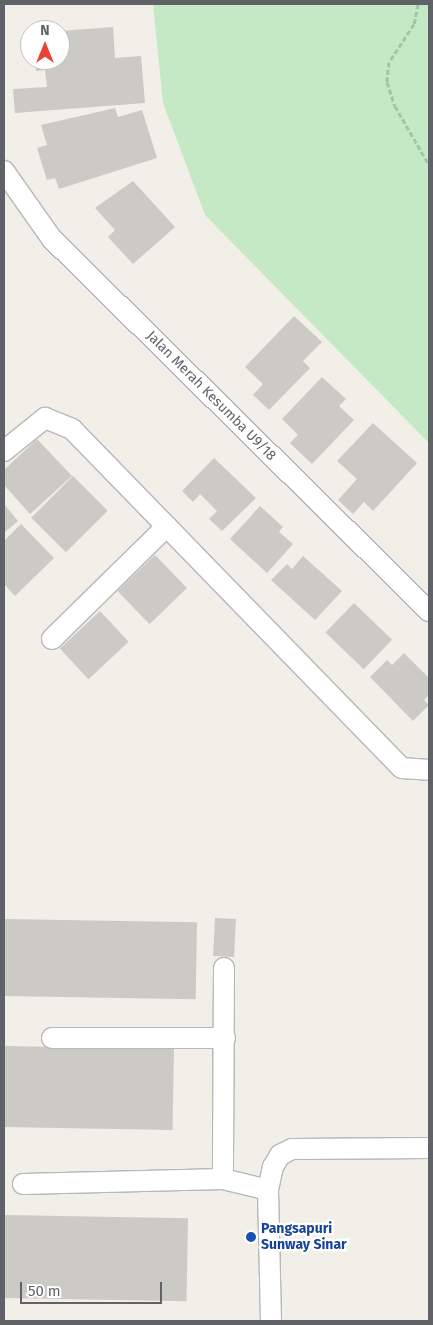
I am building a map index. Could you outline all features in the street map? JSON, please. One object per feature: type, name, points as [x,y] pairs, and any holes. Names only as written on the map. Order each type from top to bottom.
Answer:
[{"type":"street","name":"Jalan Merah Kesumba U9/18","points":[[4,171],[52,239],[429,611]]},
{"type":"street","points":[[4,450],[45,418],[72,429],[402,768],[429,770]]},
{"type":"street","points":[[52,639],[167,526]]},
{"type":"street","points":[[223,1179],[224,968]]},
{"type":"street","points":[[52,1038],[225,1038]]},
{"type":"street","points":[[271,1321],[268,1190],[273,1167],[280,1155],[292,1149],[429,1148]]},
{"type":"street","points":[[23,1184],[223,1179],[268,1190]]},
{"type":"path","points":[[418,4],[414,24],[389,62],[387,82],[395,106],[429,165]]},
{"type":"green space","points":[[153,4],[429,4],[429,443],[205,215],[163,103]]},
{"type":"building","points":[[113,27],[115,58],[141,56],[145,103],[15,113],[13,89],[47,87],[45,70],[70,70],[70,30]]},
{"type":"building","points":[[115,108],[118,117],[142,110],[157,158],[59,189],[55,178],[47,180],[37,148],[47,145],[41,125]]},
{"type":"building","points":[[133,181],[175,227],[133,264],[108,237],[115,230],[95,208]]},
{"type":"building","points":[[294,316],[322,342],[303,361],[310,368],[269,410],[253,395],[263,384],[245,367]]},
{"type":"building","points":[[322,377],[346,399],[339,406],[354,420],[312,464],[290,443],[298,435],[282,419]]},
{"type":"building","points":[[373,423],[417,463],[373,511],[364,502],[353,514],[338,500],[357,479],[337,461]]},
{"type":"building","points":[[37,439],[72,476],[30,514],[4,485],[4,470]]},
{"type":"building","points":[[214,458],[256,498],[222,531],[209,519],[217,511],[200,494],[193,502],[182,491]]},
{"type":"building","points":[[73,476],[108,511],[66,552],[31,518]]},
{"type":"building","points":[[4,504],[18,521],[4,533]]},
{"type":"building","points":[[260,506],[283,527],[279,532],[293,544],[267,573],[230,539]]},
{"type":"building","points":[[21,524],[54,558],[15,596],[4,584],[4,541]]},
{"type":"building","points":[[155,555],[187,588],[150,624],[118,591]]},
{"type":"building","points":[[303,556],[342,591],[315,620],[271,580],[287,564],[292,569]]},
{"type":"building","points":[[354,603],[392,640],[364,669],[326,632]]},
{"type":"building","points":[[100,611],[129,642],[88,679],[60,649]]},
{"type":"building","points":[[404,653],[429,678],[429,695],[424,700],[429,705],[413,721],[370,677],[387,660],[392,665]]},
{"type":"building","points":[[215,918],[236,919],[234,957],[213,956]]},
{"type":"building","points":[[4,919],[197,922],[196,999],[4,996]]},
{"type":"building","points":[[4,1046],[174,1049],[173,1130],[4,1127]]},
{"type":"building","points":[[4,1215],[188,1218],[187,1301],[4,1298]]},
{"type":"place","name":"Pangsapuri Sunway Sinar","points":[[251,1237]]}]
